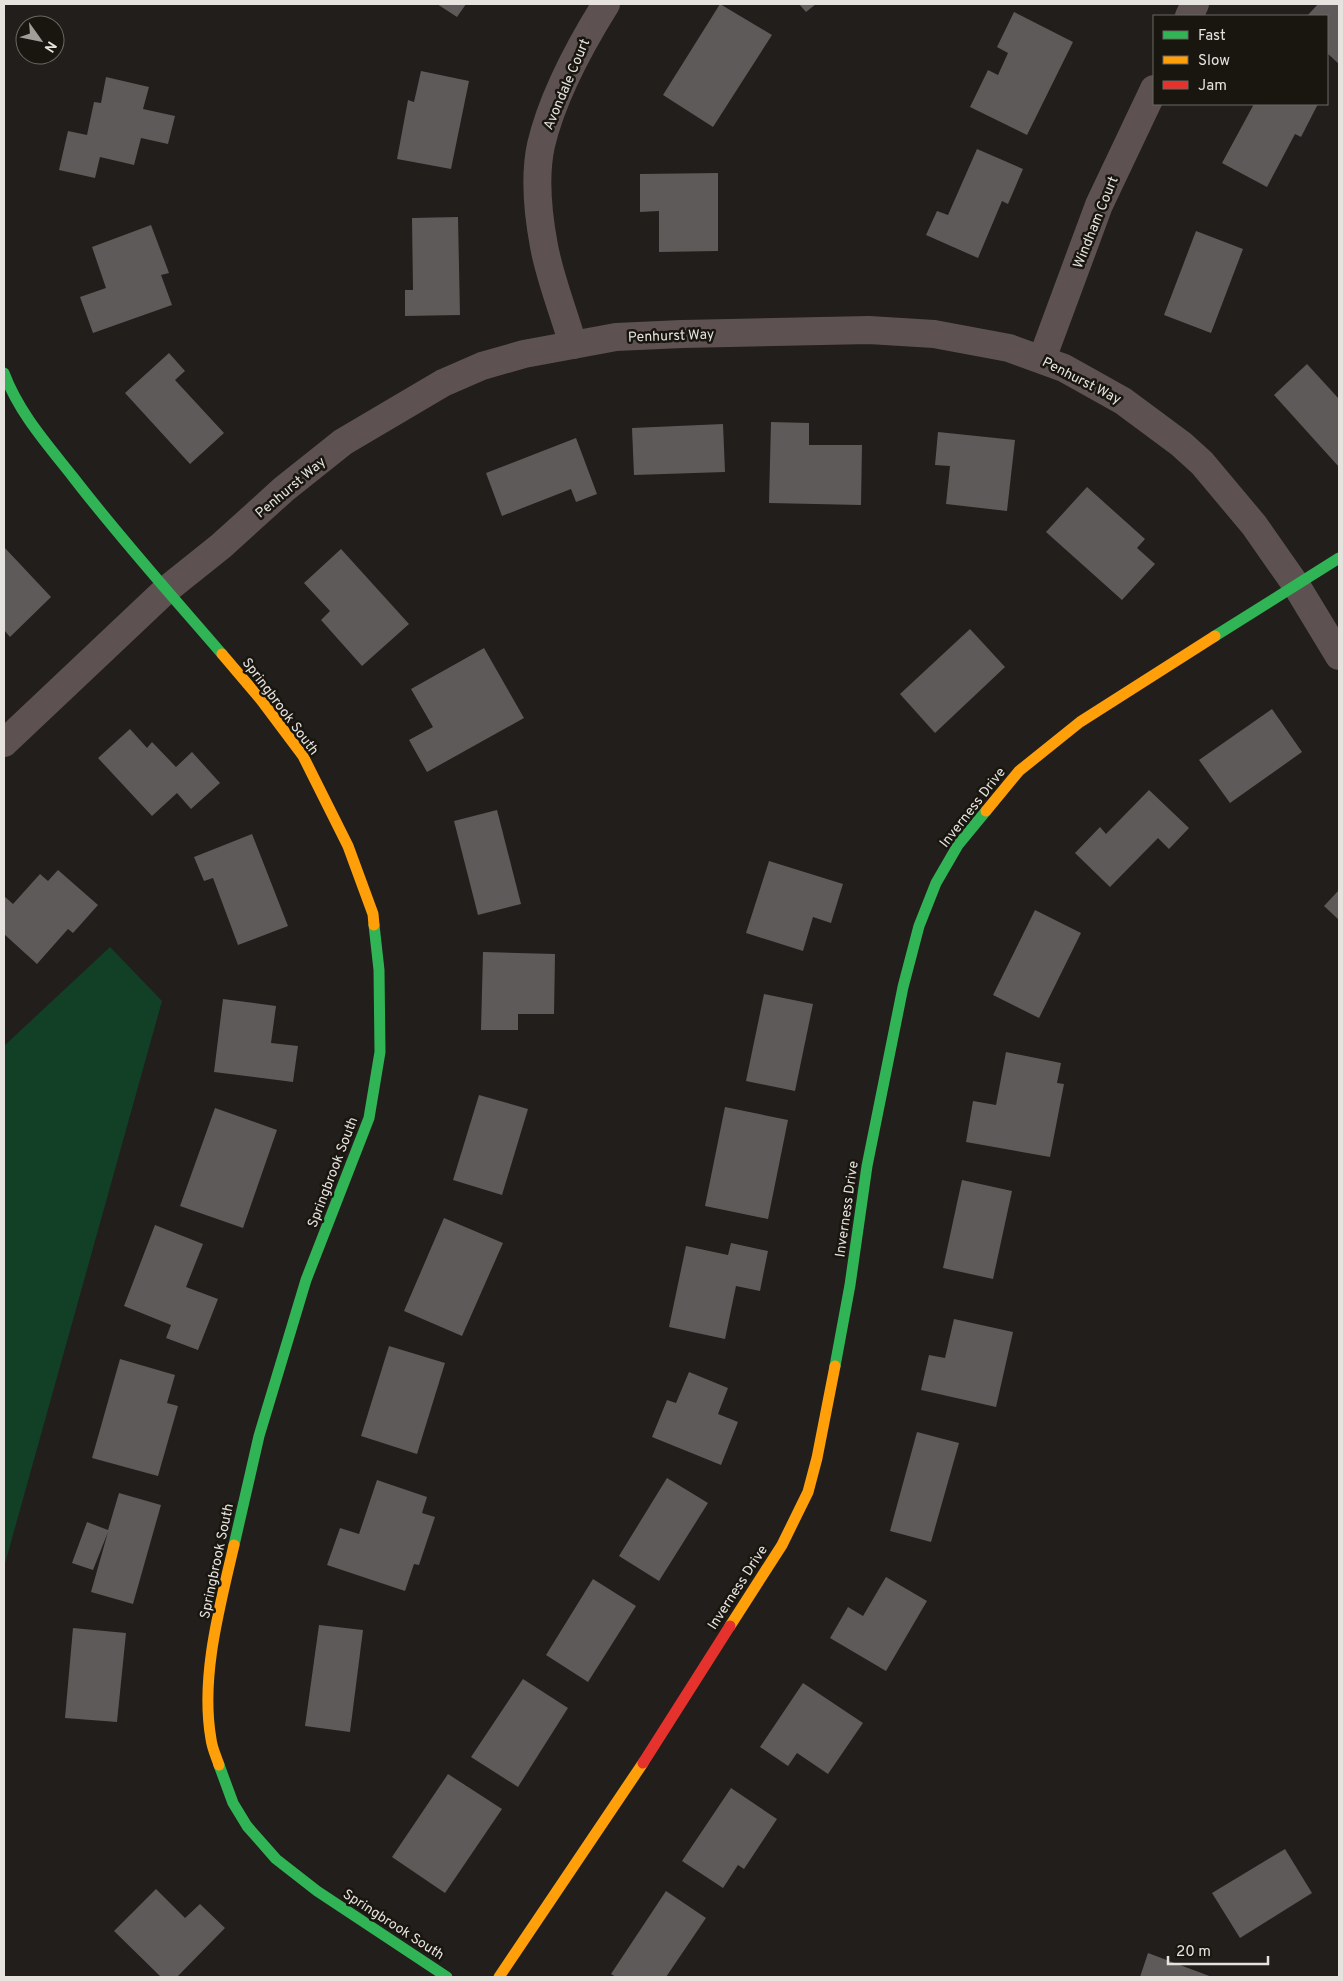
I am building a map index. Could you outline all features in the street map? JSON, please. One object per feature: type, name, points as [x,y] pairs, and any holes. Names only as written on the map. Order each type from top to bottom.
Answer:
[{"type":"street","name":"Avondale Court","points":[[573,345],[544,248],[538,203],[539,166],[541,146],[548,120],[582,42],[606,4]]},
{"type":"street","name":"Windham Court","points":[[1042,359],[1099,205],[1153,91]]},
{"type":"street","name":"Penhurst Way","points":[[4,743],[166,590],[221,546],[284,489],[343,442],[442,383],[482,366],[524,354],[616,337],[869,330],[934,334],[1009,348],[1064,368],[1123,401],[1182,444],[1202,464],[1254,524],[1296,586],[1339,656]]},
{"type":"street","name":"Springbrook South","points":[[4,373],[28,420],[104,516],[261,700],[303,756],[348,846],[370,906],[379,970],[380,1052],[369,1118],[306,1280],[260,1436],[221,1600],[209,1677],[208,1714],[211,1741],[233,1803],[247,1826],[276,1859],[317,1891],[447,1977]]},
{"type":"street","name":"Inverness Drive","points":[[499,1977],[636,1774],[782,1545],[808,1492],[817,1458],[850,1285],[867,1166],[902,987],[919,926],[936,883],[963,838],[1019,771],[1080,722],[1339,558]]},
{"type":"green space","points":[[110,947],[162,1001],[4,1567],[4,1046]]},
{"type":"building","points":[[437,4],[466,4],[457,17]]},
{"type":"building","points":[[720,4],[772,35],[713,127],[663,95]]},
{"type":"building","points":[[799,4],[816,4],[806,12]]},
{"type":"building","points":[[1318,4],[1339,4],[1339,64],[1328,54],[1328,15],[1308,15]]},
{"type":"building","points":[[1014,12],[1073,42],[1027,135],[970,107],[988,70],[998,75],[1008,53],[997,47]]},
{"type":"building","points":[[421,71],[469,81],[451,169],[397,159],[408,100],[414,102]]},
{"type":"building","points":[[106,77],[149,87],[143,109],[175,116],[168,144],[141,138],[134,165],[100,157],[95,178],[59,170],[68,131],[87,135],[94,102],[101,103]]},
{"type":"building","points":[[1253,105],[1317,105],[1301,137],[1295,134],[1267,187],[1222,163]]},
{"type":"building","points":[[977,149],[1023,169],[1008,204],[1002,201],[978,258],[926,235],[937,211],[948,215]]},
{"type":"building","points":[[718,173],[718,251],[659,252],[659,211],[640,212],[640,174]]},
{"type":"building","points":[[458,217],[460,315],[405,316],[405,290],[413,290],[412,218]]},
{"type":"building","points":[[151,225],[169,273],[161,275],[172,305],[93,333],[80,297],[106,288],[92,247]]},
{"type":"building","points":[[1196,231],[1243,249],[1211,333],[1164,315]]},
{"type":"building","points":[[169,353],[185,371],[175,380],[224,433],[190,464],[125,393]]},
{"type":"building","points":[[1307,364],[1339,399],[1339,467],[1274,395]]},
{"type":"building","points":[[771,422],[809,423],[809,445],[862,445],[861,505],[769,503]]},
{"type":"building","points":[[723,424],[725,472],[634,475],[632,428]]},
{"type":"building","points":[[938,432],[1015,440],[1007,511],[946,504],[950,466],[935,465]]},
{"type":"building","points":[[576,438],[597,494],[576,502],[571,489],[502,516],[486,473]]},
{"type":"building","points":[[1087,487],[1145,539],[1137,548],[1155,564],[1122,600],[1046,532]]},
{"type":"building","points":[[4,547],[51,597],[10,637],[4,630]]},
{"type":"building","points":[[341,549],[409,624],[362,666],[321,620],[330,611],[304,583]]},
{"type":"building","points":[[970,629],[1005,667],[935,733],[900,694]]},
{"type":"building","points":[[484,648],[524,718],[427,772],[409,740],[433,727],[411,689]]},
{"type":"building","points":[[1272,709],[1302,752],[1230,803],[1199,760]]},
{"type":"building","points":[[130,729],[147,748],[152,742],[176,767],[192,752],[220,783],[191,809],[177,793],[152,816],[98,758]]},
{"type":"building","points":[[1149,790],[1189,828],[1169,849],[1158,838],[1110,887],[1075,853],[1100,827],[1106,834]]},
{"type":"building","points":[[497,810],[521,904],[478,915],[454,821]]},
{"type":"building","points":[[252,834],[288,926],[238,945],[213,878],[204,881],[194,857]]},
{"type":"building","points":[[769,861],[843,884],[831,923],[813,917],[803,951],[746,933]]},
{"type":"building","points":[[58,870],[98,905],[73,933],[68,929],[37,964],[4,934],[4,896],[13,904],[40,874],[48,881]]},
{"type":"building","points":[[1339,890],[1339,920],[1324,906]]},
{"type":"building","points":[[1035,910],[1081,933],[1039,1018],[993,995]]},
{"type":"building","points":[[483,952],[555,954],[554,1014],[518,1014],[518,1030],[481,1030]]},
{"type":"building","points":[[764,994],[813,1004],[795,1091],[746,1081]]},
{"type":"building","points":[[223,999],[276,1006],[271,1043],[298,1046],[293,1082],[214,1072]]},
{"type":"building","points":[[1006,1052],[1061,1063],[1057,1083],[1064,1084],[1050,1157],[966,1142],[973,1101],[996,1105]]},
{"type":"building","points":[[479,1095],[528,1109],[502,1195],[453,1180]]},
{"type":"building","points":[[725,1107],[788,1120],[768,1219],[705,1206]]},
{"type":"building","points":[[215,1108],[277,1130],[243,1228],[180,1206]]},
{"type":"building","points":[[962,1180],[1012,1191],[993,1279],[943,1268]]},
{"type":"building","points":[[444,1218],[503,1243],[462,1336],[404,1311]]},
{"type":"building","points":[[155,1225],[203,1244],[186,1287],[218,1299],[198,1350],[166,1338],[171,1325],[124,1306]]},
{"type":"building","points":[[731,1243],[768,1251],[760,1291],[736,1286],[725,1339],[669,1327],[686,1246],[728,1255]]},
{"type":"building","points":[[954,1319],[1013,1332],[996,1407],[921,1390],[929,1355],[945,1358]]},
{"type":"building","points":[[389,1346],[445,1363],[417,1454],[361,1436]]},
{"type":"building","points":[[120,1359],[175,1375],[167,1403],[178,1406],[158,1476],[92,1458]]},
{"type":"building","points":[[689,1372],[728,1388],[718,1414],[738,1422],[721,1465],[652,1437],[667,1400],[676,1403]]},
{"type":"building","points":[[917,1432],[959,1443],[931,1542],[890,1531]]},
{"type":"building","points":[[667,1478],[708,1503],[659,1581],[619,1556]]},
{"type":"building","points":[[377,1480],[427,1497],[422,1513],[435,1517],[419,1565],[414,1564],[405,1591],[327,1565],[340,1528],[359,1534]]},
{"type":"building","points":[[119,1493],[161,1505],[133,1604],[91,1592],[108,1532],[93,1570],[72,1563],[87,1522],[108,1530]]},
{"type":"building","points":[[886,1577],[927,1601],[886,1671],[830,1638],[848,1607],[863,1616]]},
{"type":"building","points":[[593,1579],[636,1606],[588,1682],[546,1655]]},
{"type":"building","points":[[319,1625],[363,1630],[350,1732],[305,1726]]},
{"type":"building","points":[[73,1628],[126,1633],[117,1722],[65,1718]]},
{"type":"building","points":[[523,1679],[568,1708],[518,1787],[471,1757]]},
{"type":"building","points":[[803,1683],[863,1723],[828,1774],[797,1753],[788,1766],[760,1747]]},
{"type":"building","points":[[448,1774],[502,1809],[445,1893],[392,1857]]},
{"type":"building","points":[[731,1788],[777,1819],[744,1869],[738,1865],[723,1888],[682,1861]]},
{"type":"building","points":[[1285,1849],[1312,1893],[1240,1938],[1212,1893]]},
{"type":"building","points":[[156,1889],[185,1918],[200,1904],[225,1928],[177,1977],[161,1977],[114,1931]]},
{"type":"building","points":[[666,1891],[706,1918],[666,1977],[616,1977],[611,1974]]},
{"type":"building","points":[[1148,1953],[1212,1977],[1140,1977]]},
{"type":"traffic: fast","points":[[4,373],[17,401],[44,440],[128,545],[222,654]]},
{"type":"traffic: fast","points":[[1215,636],[1339,558]]},
{"type":"traffic: fast","points":[[835,1366],[850,1285],[867,1166],[903,987],[919,926],[936,883],[958,845],[986,811]]},
{"type":"traffic: fast","points":[[234,1545],[259,1436],[306,1280],[369,1118],[380,1052],[379,970],[374,925]]},
{"type":"traffic: fast","points":[[219,1765],[233,1803],[247,1826],[276,1859],[317,1891],[447,1977]]},
{"type":"traffic: slow","points":[[986,811],[1019,771],[1080,722],[1215,636]]},
{"type":"traffic: slow","points":[[222,654],[261,700],[303,756],[348,846],[373,914],[374,925]]},
{"type":"traffic: slow","points":[[730,1626],[782,1545],[808,1492],[817,1458],[835,1366]]},
{"type":"traffic: slow","points":[[219,1765],[211,1739],[208,1691],[213,1642],[234,1545]]},
{"type":"traffic: slow","points":[[499,1977],[643,1763]]},
{"type":"traffic: jam","points":[[643,1763],[730,1626]]}]
